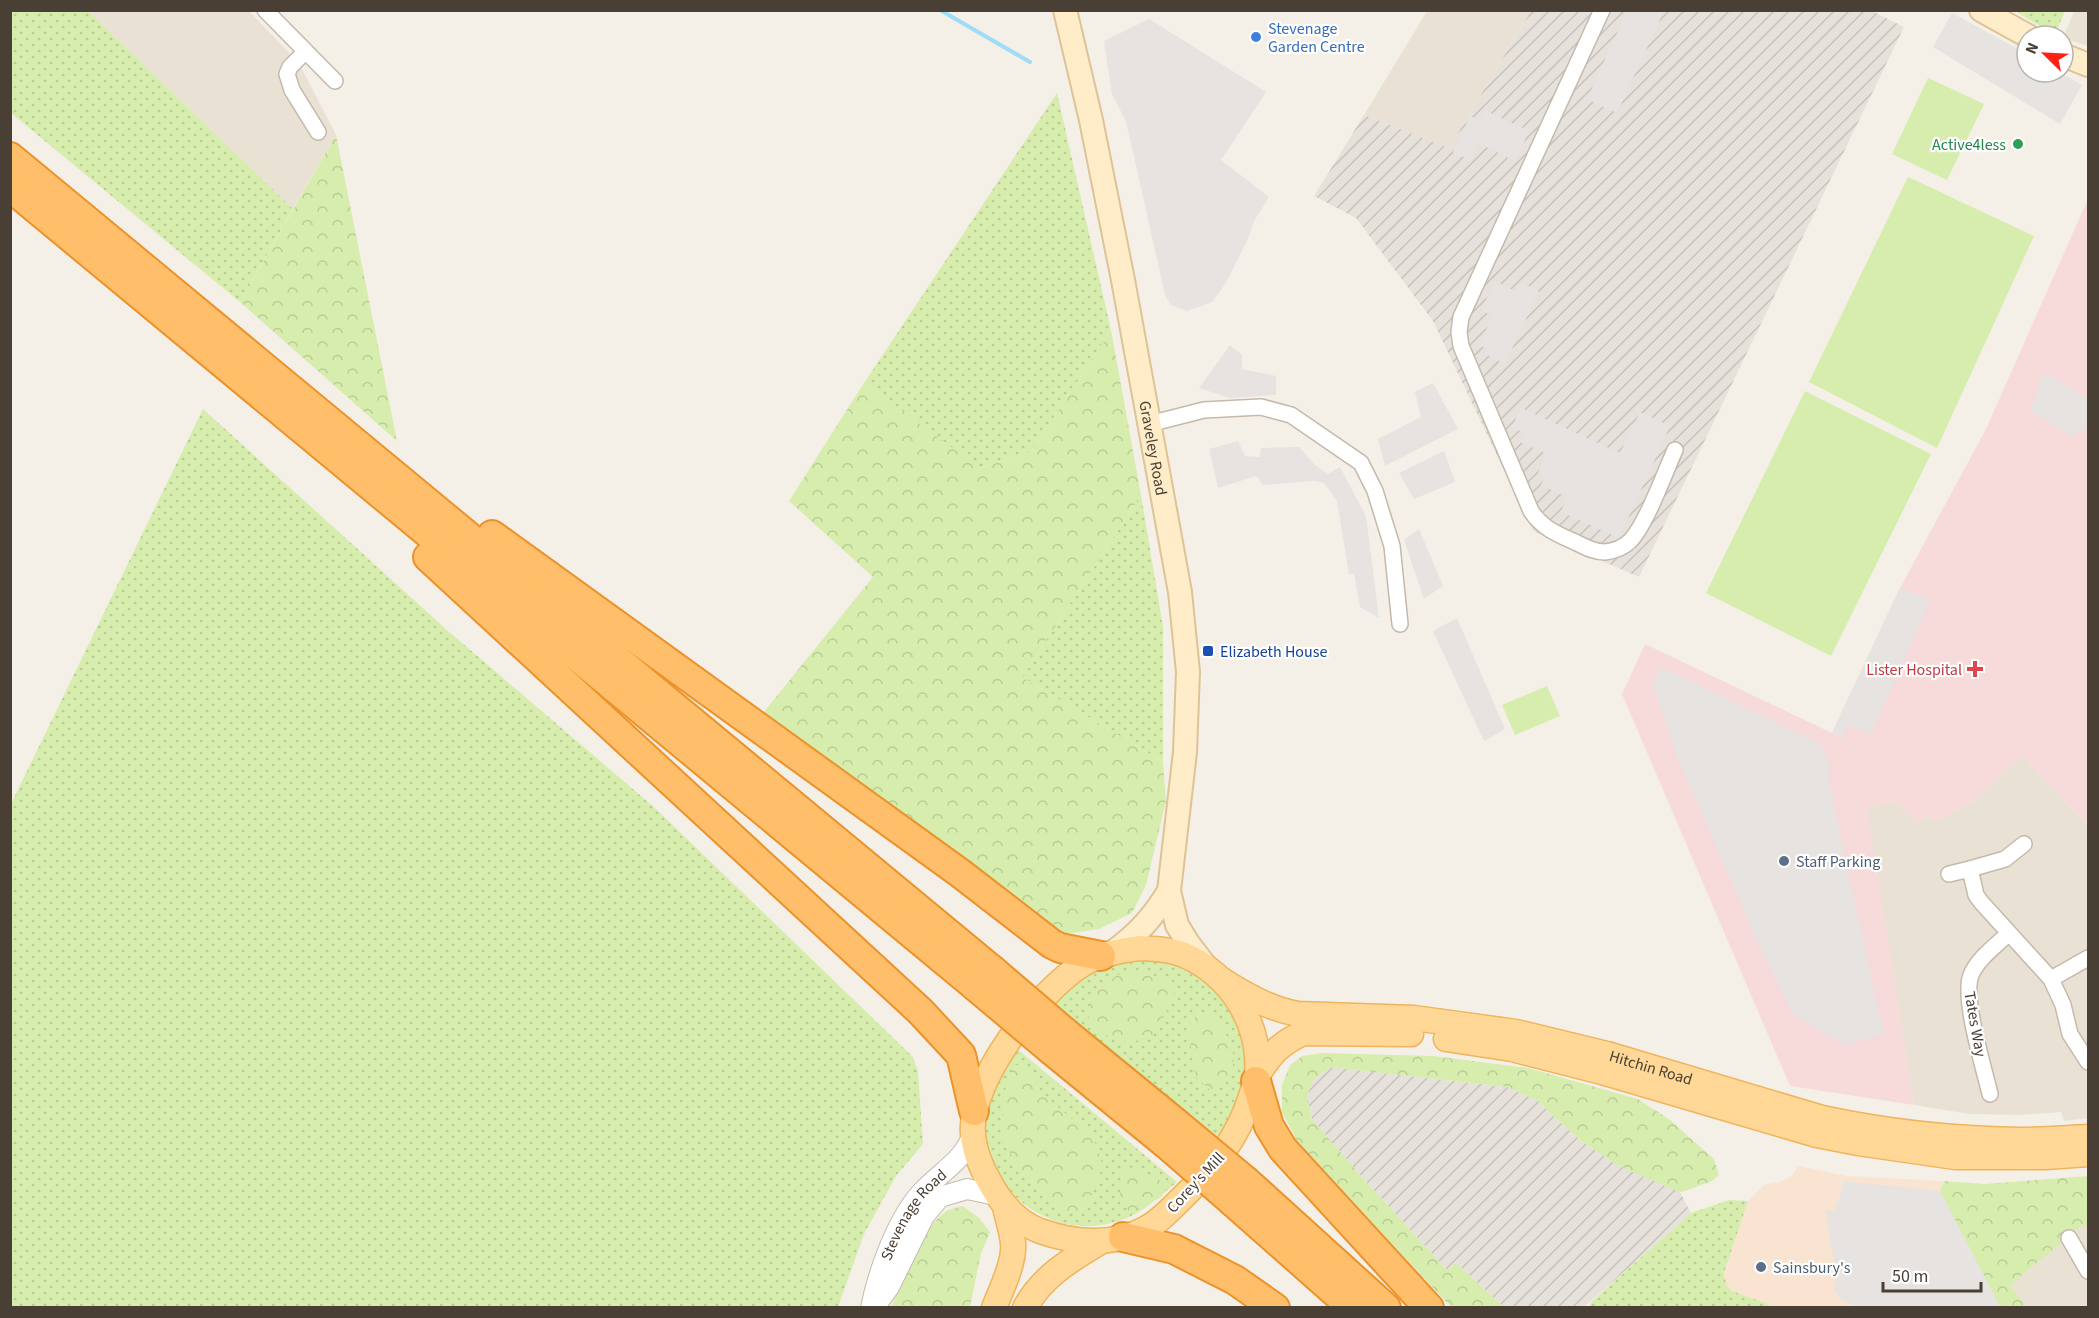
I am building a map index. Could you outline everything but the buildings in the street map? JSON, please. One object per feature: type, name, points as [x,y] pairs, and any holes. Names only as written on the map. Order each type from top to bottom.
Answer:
[{"type":"highway","points":[[10,157],[372,456],[1059,1042],[1240,1192],[1386,1308]]},
{"type":"highway","points":[[10,188],[124,280],[308,436],[983,978]]},
{"type":"highway","points":[[308,436],[367,498],[488,613],[878,971],[935,1027],[961,1055],[973,1122]]},
{"type":"highway","points":[[372,456],[441,499],[528,559],[960,873],[1052,944],[1060,948],[1107,954]]},
{"type":"highway","points":[[1257,1078],[1261,1105],[1269,1126],[1283,1149],[1429,1308]]},
{"type":"highway","points":[[1240,1192],[1353,1308]]},
{"type":"highway","points":[[1112,1239],[1174,1249],[1234,1280],[1275,1308]]},
{"type":"main road","name":"Graveley Road","points":[[1065,10],[1093,131],[1180,592],[1188,672],[1185,752],[1169,891],[1177,924],[1188,943],[1214,974]]},
{"type":"main road","points":[[1981,10],[2015,29]]},
{"type":"main road","name":"Graveley Road","points":[[1107,954],[1134,938],[1169,891]]},
{"type":"main road","name":"Corey's Mill","points":[[1139,948],[1163,949],[1184,955],[1214,974],[1239,1001],[1249,1020],[1255,1037],[1257,1078],[1238,1130],[1210,1170],[1163,1216],[1146,1229],[1112,1239],[1075,1240],[1026,1225],[1000,1200],[983,1170],[973,1122],[996,1060],[1018,1026],[1064,978],[1083,964],[1107,954],[1139,948]]},
{"type":"main road","name":"Hitchin Road","points":[[1214,974],[1254,999],[1280,1011],[1298,1014],[1414,1018],[1516,1032],[1607,1054],[1814,1116],[1856,1125],[1954,1137],[2021,1140],[2088,1137]]},
{"type":"main road","name":"Hitchin Road","points":[[1257,1078],[1274,1051],[1288,1040],[1303,1033],[1408,1034],[1512,1049],[1602,1072],[1817,1135],[1858,1143],[1954,1157],[2046,1157],[2088,1154]]},
{"type":"main road","points":[[994,1308],[1005,1282],[1013,1251],[1013,1243],[1000,1200]]},
{"type":"main road","points":[[1025,1308],[1031,1296],[1068,1261],[1112,1239]]},
{"type":"street","points":[[265,10],[335,81]]},
{"type":"street","points":[[1602,10],[1461,317],[1459,332],[1461,346],[1531,512],[1537,521],[1552,532],[1594,551],[1613,551],[1622,547],[1639,529],[1675,450]]},
{"type":"street","points":[[305,52],[290,67],[287,74],[292,90],[318,132]]},
{"type":"street","points":[[1149,424],[1204,411],[1261,407],[1291,415],[1361,463],[1375,491],[1392,546],[1400,624]]},
{"type":"street","points":[[1949,874],[2005,859],[2024,844]]},
{"type":"street","points":[[1971,869],[1976,895],[2051,979],[2063,1005],[2070,1034],[2088,1062]]},
{"type":"street","name":"Tates Way","points":[[1990,1094],[1969,1002],[1969,983],[1976,967],[2009,933]]},
{"type":"street","points":[[2051,979],[2088,958]]},
{"type":"street","name":"Stevenage Road","points":[[873,1308],[876,1281],[908,1211],[935,1179],[962,1156],[968,1147],[973,1122]]},
{"type":"street","name":"Stevenage Road","points":[[873,1308],[889,1287],[924,1216],[940,1197],[967,1190],[1000,1200]]},
{"type":"street","points":[[2068,1238],[2088,1271]]},
{"type":"shaded area","points":[[1870,10],[1904,27],[1639,577],[1533,531],[1433,321],[1356,218],[1314,196],[1364,115],[1449,148],[1531,11]]},
{"type":"shaded area","points":[[88,11],[249,11],[299,63],[336,135],[293,209]]},
{"type":"shaded area","points":[[1427,11],[1531,11],[1449,148],[1364,115]]},
{"type":"shaded area","points":[[1627,11],[1664,11],[1617,113],[1587,99]]},
{"type":"shaded area","points":[[2074,11],[2088,11],[2088,46],[2075,42],[2075,24],[2069,24]]},
{"type":"shaded area","points":[[1952,13],[2015,47],[2015,84],[2075,84],[2075,81],[2082,85],[2060,124],[1933,47]]},
{"type":"shaded area","points":[[1149,19],[1266,92],[1221,160],[1269,197],[1254,221],[1247,241],[1226,283],[1212,302],[1187,311],[1171,305],[1165,295],[1126,121],[1112,94],[1104,41]]},
{"type":"shaded area","points":[[1484,110],[1529,131],[1515,161],[1480,144],[1472,161],[1453,152],[1470,116],[1479,120]]},
{"type":"shaded area","name":"Lister Hospital","points":[[2088,199],[2088,825],[2022,756],[1976,799],[1935,821],[1926,816],[1918,823],[1896,802],[1867,806],[1914,1105],[1790,1086],[1622,694],[1645,644],[1832,733],[1900,588],[1986,429]]},
{"type":"shaded area","points":[[1495,281],[1515,291],[1520,282],[1539,291],[1505,364],[1485,354],[1487,349],[1479,345],[1492,316],[1481,310]]},
{"type":"shaded area","points":[[1230,345],[1242,355],[1242,369],[1276,376],[1276,395],[1230,398],[1199,388]]},
{"type":"shaded area","points":[[2043,374],[2088,399],[2088,426],[2073,437],[2030,411]]},
{"type":"shaded area","points":[[1433,383],[1458,429],[1385,466],[1378,439],[1421,417],[1415,392]]},
{"type":"shaded area","points":[[1521,408],[1620,453],[1640,412],[1670,426],[1619,538],[1561,512],[1567,497],[1541,485],[1545,477],[1538,473],[1547,454],[1520,442],[1524,433],[1512,427]]},
{"type":"shaded area","points":[[1238,441],[1245,456],[1260,457],[1261,448],[1299,447],[1315,465],[1328,474],[1340,467],[1366,516],[1379,618],[1360,607],[1354,574],[1349,574],[1337,501],[1324,483],[1314,481],[1263,485],[1256,476],[1218,488],[1209,449]]},
{"type":"shaded area","points":[[1444,451],[1455,482],[1414,499],[1399,473]]},
{"type":"shaded area","points":[[1419,529],[1443,586],[1424,599],[1404,540]]},
{"type":"shaded area","points":[[1900,588],[1930,600],[1871,734],[1848,725],[1842,739],[1832,733]]},
{"type":"shaded area","points":[[1457,618],[1505,729],[1484,741],[1433,631]]},
{"type":"shaded area","name":"Staff Parking","points":[[1661,667],[1820,744],[1828,759],[1829,783],[1883,1034],[1844,1045],[1792,1013],[1756,938],[1678,759],[1653,683]]},
{"type":"shaded area","points":[[2022,756],[2088,825],[2088,1118],[2064,1121],[2061,1112],[2021,1115],[1969,1114],[1914,1105],[1866,806],[1896,802],[1918,823],[1926,816],[1935,821],[1976,799]]},
{"type":"shaded area","points":[[1330,1067],[1508,1087],[1540,1102],[1580,1140],[1617,1165],[1680,1192],[1691,1213],[1584,1307],[1504,1307],[1456,1263],[1447,1270],[1312,1119],[1307,1096],[1313,1080]]},
{"type":"shaded area","points":[[1798,1166],[1846,1176],[1944,1181],[1940,1191],[2000,1307],[1769,1307],[1767,1304],[1732,1291],[1726,1284],[1724,1274],[1748,1201],[1764,1185],[1780,1182],[1792,1176]]},
{"type":"shaded area","name":"Sainsbury's","points":[[1843,1181],[1940,1191],[2000,1307],[1861,1308],[1843,1301],[1834,1291],[1837,1277],[1825,1210],[1834,1211]]},
{"type":"shaded area","points":[[2082,1225],[2088,1225],[2088,1307],[2026,1307],[2009,1285]]},
{"type":"green space","points":[[10,11],[88,11],[293,209],[240,302],[11,113]]},
{"type":"green space","points":[[2015,11],[2065,11],[2060,24],[2037,24]]},
{"type":"green space","points":[[1928,78],[1984,104],[1947,180],[1892,154]]},
{"type":"green space","points":[[1057,93],[1111,330],[1031,452],[979,468],[864,383]]},
{"type":"green space","points":[[336,135],[397,441],[240,302]]},
{"type":"green space","points":[[1908,177],[2034,236],[1937,448],[1809,382]]},
{"type":"green space","points":[[1111,330],[1141,495],[1022,677],[1163,762],[1166,801],[1146,885],[1132,913],[1099,929],[1066,934],[763,713],[873,577],[789,501],[864,383],[980,468],[1031,452]]},
{"type":"green space","points":[[1805,391],[1931,454],[1831,656],[1706,593]]},
{"type":"green space","points":[[203,409],[447,630],[655,808],[913,1057],[918,1072],[923,1144],[896,1176],[864,1234],[838,1307],[11,1307],[11,804]]},
{"type":"green space","points":[[1141,495],[1163,627],[1163,762],[1022,677]]},
{"type":"green space","points":[[1547,686],[1560,716],[1515,735],[1502,705]]},
{"type":"green space","points":[[1150,958],[1174,964],[1194,973],[1209,984],[1222,997],[1240,1030],[1245,1048],[1244,1085],[1232,1115],[1213,1141],[1049,1005],[1073,983],[1109,963]]},
{"type":"green space","points":[[1126,971],[1162,977],[1176,983],[1172,1002],[1152,1037],[1128,1043],[1092,1030],[1088,1015],[1092,1000],[1101,988]]},
{"type":"green space","points":[[1210,1012],[1228,1037],[1233,1066],[1225,1085],[1210,1090],[1195,1076],[1188,1025],[1199,1013]]},
{"type":"green space","points":[[1014,1046],[1177,1182],[1147,1207],[1130,1216],[1112,1223],[1086,1226],[1061,1223],[1038,1213],[1018,1199],[1002,1180],[990,1158],[984,1134],[986,1102]]},
{"type":"green space","points":[[1322,1053],[1433,1056],[1528,1068],[1638,1099],[1670,1120],[1714,1159],[1719,1175],[1712,1181],[1680,1192],[1663,1185],[1617,1165],[1580,1140],[1540,1102],[1508,1087],[1330,1067],[1313,1080],[1307,1096],[1312,1119],[1447,1270],[1456,1263],[1504,1307],[1451,1307],[1298,1143],[1282,1112],[1282,1085],[1290,1065],[1302,1056]]},
{"type":"green space","points":[[1024,1062],[1043,1094],[1093,1137],[1103,1166],[1083,1213],[1066,1211],[1051,1202],[1024,1173],[1002,1142],[1002,1098],[1014,1066]]},
{"type":"green space","points":[[1123,1166],[1139,1169],[1163,1182],[1162,1197],[1130,1212],[1119,1201]]},
{"type":"green space","points":[[2088,1176],[2088,1225],[2082,1225],[2010,1285],[2026,1307],[2000,1307],[1940,1191],[1944,1181],[1984,1184]]},
{"type":"green space","points":[[1729,1200],[1748,1201],[1724,1273],[1726,1284],[1732,1291],[1768,1304],[1769,1307],[1589,1308],[1591,1302],[1691,1213]]},
{"type":"green space","points":[[963,1206],[979,1218],[990,1232],[981,1253],[970,1307],[891,1308],[915,1253],[931,1226],[949,1210]]},
{"type":"waterway","points":[[940,10],[1030,62]]},
{"type":"place","name":"Stevenage Garden Centre","points":[[1256,37]]},
{"type":"place","name":"Active4less","points":[[2018,144]]},
{"type":"place","name":"Elizabeth House","points":[[1208,651]]},
{"type":"place","name":"Lister Hospital","points":[[1975,669]]},
{"type":"place","name":"Staff Parking","points":[[1784,861]]},
{"type":"place","name":"Sainsbury's","points":[[1761,1267]]}]
